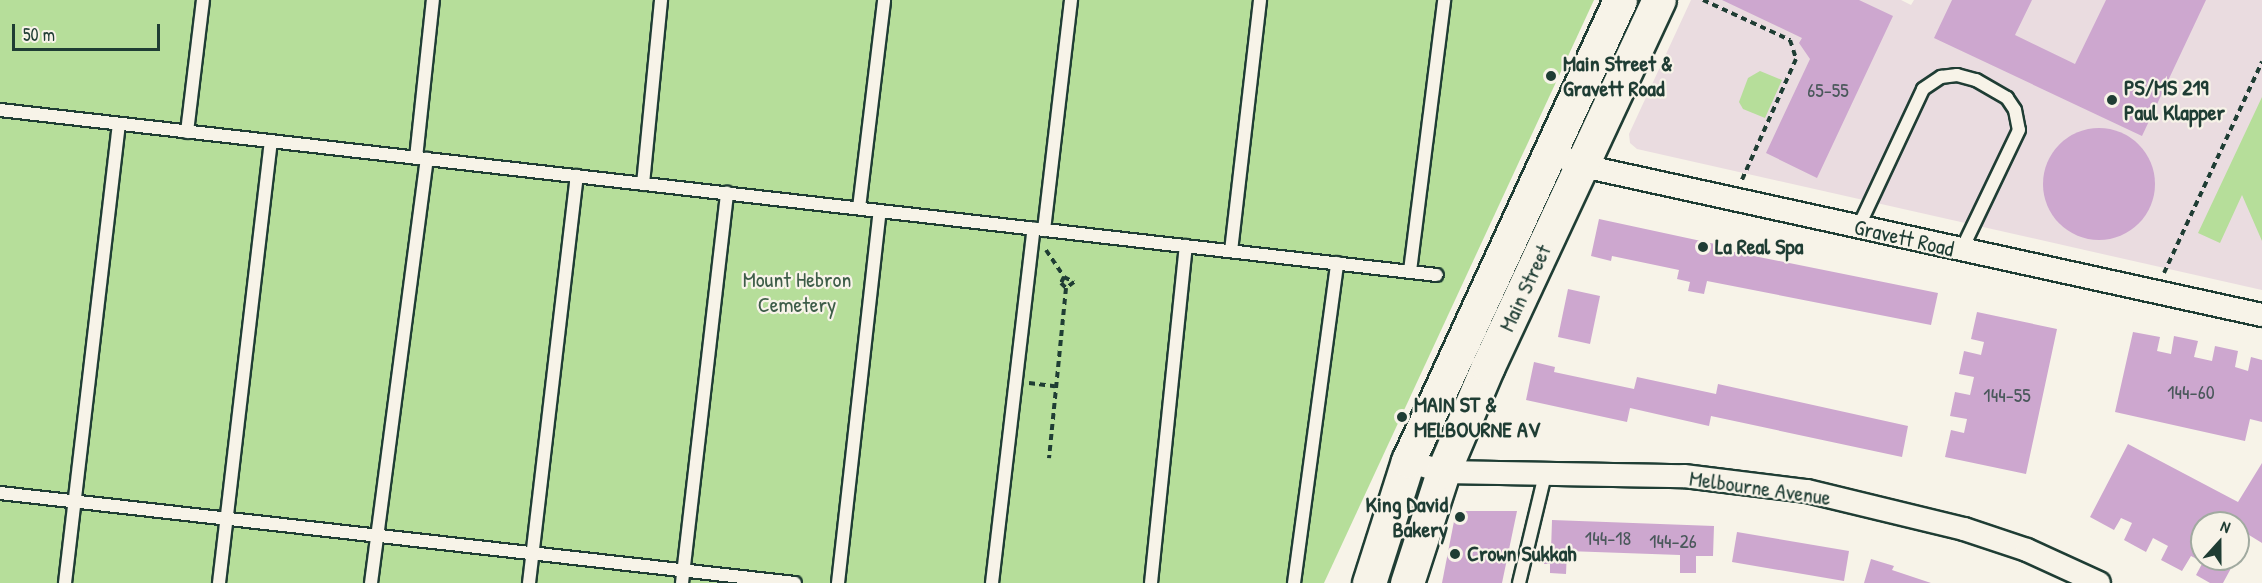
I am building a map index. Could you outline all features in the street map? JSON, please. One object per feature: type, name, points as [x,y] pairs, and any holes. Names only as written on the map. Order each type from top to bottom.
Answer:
[{"type":"main road","name":"Main Street","points":[[1369,583],[1408,461],[1548,151],[1620,0]]},
{"type":"main road","name":"Main Street","points":[[1407,583],[1443,472],[1488,366],[1659,0]]},
{"type":"street","name":"Gravett Road","points":[[1548,151],[1583,166],[2262,315]]},
{"type":"street","name":"Melbourne Avenue","points":[[1408,461],[1443,472],[1684,476],[1807,491],[1964,529],[2027,550],[2099,583]]},
{"type":"lane","points":[[187,132],[203,0]]},
{"type":"lane","points":[[371,583],[421,159],[432,0]]},
{"type":"lane","points":[[643,184],[661,0]]},
{"type":"lane","points":[[859,208],[884,0]]},
{"type":"lane","points":[[992,583],[1016,382],[1071,0]]},
{"type":"lane","points":[[1231,251],[1260,0]]},
{"type":"lane","points":[[1410,271],[1444,0]]},
{"type":"lane","points":[[1858,228],[1923,89],[1941,77],[1957,75],[1976,80],[2007,98],[2019,130],[1962,251]]},
{"type":"lane","points":[[0,110],[1437,274]]},
{"type":"lane","points":[[65,583],[119,124]]},
{"type":"lane","points":[[219,583],[271,141]]},
{"type":"lane","points":[[529,583],[577,176]]},
{"type":"lane","points":[[683,577],[727,193]]},
{"type":"lane","points":[[838,583],[880,211]]},
{"type":"lane","points":[[1151,583],[1186,246]]},
{"type":"lane","points":[[1294,583],[1337,263]]},
{"type":"lane","points":[[1520,583],[1545,475]]},
{"type":"lane","points":[[0,493],[532,553],[683,577],[795,583]]},
{"type":"path","points":[[1703,0],[1790,40],[1796,59],[1742,180]]},
{"type":"path","points":[[2164,273],[2262,62]]},
{"type":"path","points":[[1039,229],[1064,277],[1074,282],[1066,288],[1049,458]]},
{"type":"path","points":[[1064,277],[1061,283],[1066,288]]},
{"type":"path","points":[[1016,382],[1055,386]]},
{"type":"shaded area","points":[[1691,0],[1901,0],[1911,5],[1914,0],[2262,0],[2262,290],[1637,149],[1630,143],[1629,134]]},
{"type":"green space","name":"Mount Hebron Cemetery","points":[[0,0],[1594,0],[1324,583],[0,583]]},
{"type":"green space","points":[[1760,71],[1782,80],[1765,118],[1743,109],[1739,102],[1748,78]]},
{"type":"green space","points":[[2262,97],[2262,241],[2242,195],[2220,243],[2198,233]]},
{"type":"building","points":[[1722,0],[1859,0],[1893,16],[1817,178],[1766,153],[1810,59],[1799,43],[1802,38]]},
{"type":"building","name":"PS/MS 219 Paul Klapper","points":[[1952,0],[2032,0],[2015,35],[2075,64],[2106,0],[2206,0],[2142,136],[1934,38]]},
{"type":"building","points":[[2099,128],[2121,132],[2139,144],[2151,162],[2155,184],[2151,206],[2139,224],[2121,236],[2099,240],[2077,236],[2059,224],[2047,206],[2043,184],[2047,162],[2059,144],[2077,132]]},
{"type":"building","points":[[1599,219],[1715,244],[1714,248],[1938,293],[1931,325],[1707,281],[1704,294],[1688,291],[1690,282],[1677,279],[1679,270],[1612,256],[1611,261],[1591,256]]},
{"type":"building","points":[[1568,289],[1600,296],[1590,344],[1558,337]]},
{"type":"building","points":[[1977,312],[2057,329],[2026,474],[1945,457],[1951,430],[1964,433],[1967,419],[1950,416],[1955,392],[1970,395],[1974,377],[1959,374],[1964,351],[1981,355],[1984,342],[1971,339]]},
{"type":"building","points":[[2133,332],[2160,337],[2157,351],[2171,354],[2174,336],[2198,341],[2194,357],[2212,361],[2215,346],[2238,351],[2235,367],[2248,371],[2251,357],[2262,360],[2262,422],[2250,419],[2245,441],[2115,412]]},
{"type":"building","points":[[1534,362],[1555,367],[1554,372],[1634,389],[1637,377],[1716,394],[1718,384],[1908,426],[1902,457],[1711,416],[1709,426],[1630,408],[1627,422],[1526,400]]},
{"type":"building","points":[[2128,444],[2238,502],[2262,463],[2262,543],[2250,536],[2250,511],[2190,511],[2190,558],[2182,571],[2161,560],[2168,546],[2153,538],[2146,552],[2124,540],[2132,523],[2121,518],[2114,530],[2090,517]]},
{"type":"building","points":[[1456,511],[1517,511],[1502,583],[1442,583]]},
{"type":"building","points":[[1552,520],[1714,526],[1713,556],[1696,556],[1696,573],[1680,573],[1680,555],[1567,551],[1566,574],[1550,573],[1550,564],[1544,564],[1545,551],[1551,551]]},
{"type":"building","points":[[1737,532],[1849,551],[1844,581],[1732,562]]},
{"type":"building","points":[[1871,559],[1894,566],[1892,570],[1931,583],[1864,583]]},
{"type":"building","points":[[2198,571],[2230,571],[2223,583],[2210,583],[2196,575]]},
{"type":"place","name":"Main Street & Gravett Road","points":[[1551,76]]},
{"type":"place","name":"PS/MS 219 Paul Klapper","points":[[2112,100]]},
{"type":"place","name":"La Real Spa","points":[[1703,247]]},
{"type":"place","name":"MAIN ST & MELBOURNE AV","points":[[1402,417]]},
{"type":"place","name":"King David Bakery","points":[[1460,517]]},
{"type":"place","name":"Crown Sukkah","points":[[1455,554]]}]
